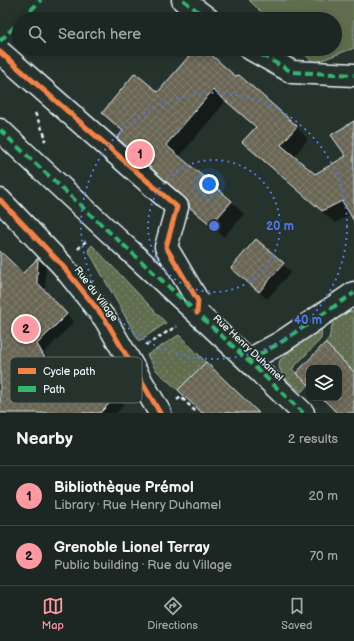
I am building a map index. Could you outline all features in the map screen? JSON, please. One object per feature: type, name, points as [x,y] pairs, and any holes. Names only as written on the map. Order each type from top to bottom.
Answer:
[{"type":"street","points":[[182,0],[198,12]]},
{"type":"street","points":[[0,52],[177,207],[166,247],[198,307]]},
{"type":"street","points":[[263,56],[292,72],[354,75]]},
{"type":"street","name":"Rue Henry Duhamel","points":[[0,130],[100,225],[198,307],[303,413]]},
{"type":"street","name":"Rue du Village","points":[[0,200],[62,265],[105,319],[127,357]]},
{"type":"street","points":[[249,360],[280,343],[354,293]]},
{"type":"street","name":"Rue du Village","points":[[142,382],[160,413]]},
{"type":"path","points":[[62,265],[100,225]]},
{"type":"path","points":[[143,347],[172,329]]},
{"type":"green space","points":[[249,0],[354,0],[354,48],[342,52],[342,12],[261,12]]},
{"type":"green space","points":[[306,56],[333,56],[314,63]]},
{"type":"green space","points":[[92,245],[166,323],[139,341],[88,250]]},
{"type":"green space","points":[[344,311],[354,312],[354,372],[325,343],[329,338],[335,314]]},
{"type":"green space","points":[[322,322],[321,339],[292,369],[306,382],[306,388],[301,392],[282,374],[279,365],[280,360]]},
{"type":"green space","points":[[179,335],[206,362],[178,390],[156,370],[147,355]]},
{"type":"building","points":[[189,56],[213,56],[235,76],[239,75],[297,126],[281,145],[315,174],[346,156],[331,135],[354,121],[354,221],[342,201],[322,211],[242,142],[256,127],[213,90],[166,145],[232,201],[211,225],[189,207],[189,203],[185,198],[117,138],[123,131],[102,113],[135,73],[158,92]]},
{"type":"building","points":[[256,239],[284,263],[259,292],[231,268]]},
{"type":"building","points":[[0,251],[23,273],[38,258],[37,282],[67,314],[37,344],[44,357],[10,357],[10,403],[110,403],[100,413],[0,413]]},
{"type":"building","points":[[325,343],[354,372],[354,413],[337,413],[325,401],[342,401],[342,365],[306,365],[306,382],[296,373]]},
{"type":"building","points":[[206,362],[259,413],[202,413],[178,390]]},
{"type":"marked path","points":[[29,12],[41,0]]},
{"type":"marked path","points":[[183,0],[199,12]]},
{"type":"marked path","points":[[0,41],[12,29]]},
{"type":"marked path","points":[[263,56],[292,72],[354,75]]},
{"type":"marked path","points":[[0,130],[303,413]]},
{"type":"marked path","points":[[249,360],[280,343],[354,293]]},
{"type":"cycle path","points":[[0,52],[177,207],[166,247],[198,301],[197,313]]},
{"type":"cycle path","points":[[0,200],[62,265],[105,319],[127,357]]},
{"type":"cycle path","points":[[142,382],[160,413]]},
{"type":"place","name":"Bibliothèque Prémol","points":[[140,154]]},
{"type":"place","name":"Grenoble Lionel Terray","points":[[26,329]]}]
